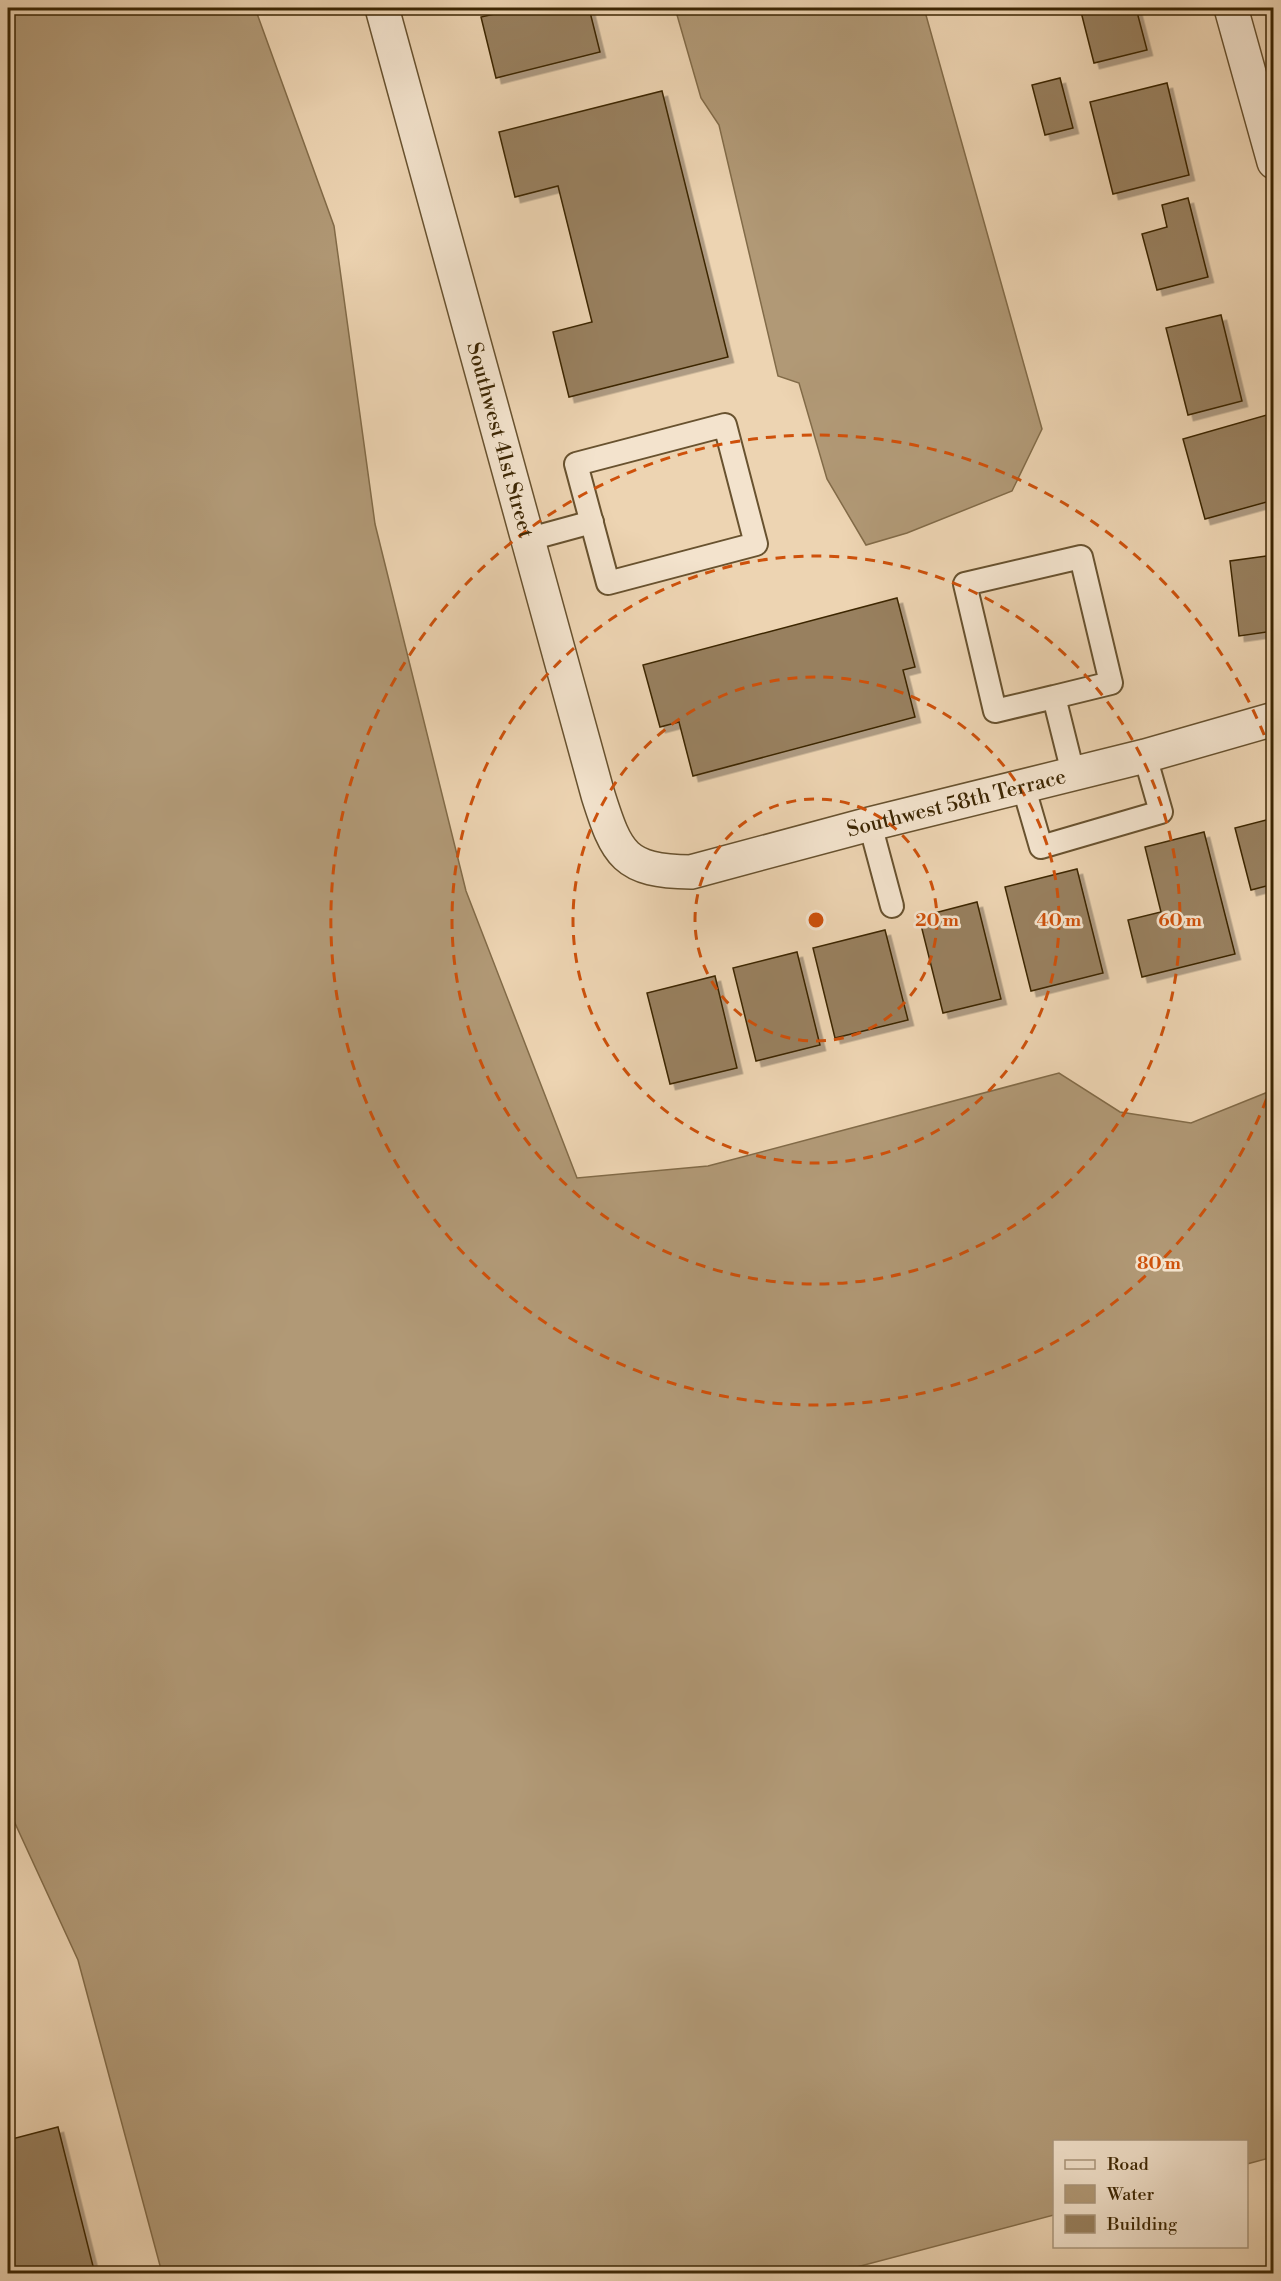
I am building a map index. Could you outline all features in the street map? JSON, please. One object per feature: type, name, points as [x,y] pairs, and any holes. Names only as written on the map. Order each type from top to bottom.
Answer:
[{"type":"street","name":"Southwest 41st Street","points":[[382,8],[526,540],[608,825],[617,847],[636,865]]},
{"type":"street","points":[[1231,8],[1274,162]]},
{"type":"street","name":"Southwest 58th Terrace","points":[[636,865],[661,872],[691,872],[870,824],[1145,756],[1274,719]]},
{"type":"lane","points":[[725,425],[756,544],[608,583],[592,522],[576,464],[725,425]]},
{"type":"lane","points":[[526,540],[592,522]]},
{"type":"lane","points":[[1081,557],[1111,683],[1054,697],[995,711],[965,584],[1081,557]]},
{"type":"lane","points":[[1054,697],[1072,773]]},
{"type":"lane","points":[[1023,785],[1041,847],[1161,812],[1145,756]]},
{"type":"lane","points":[[870,824],[892,906]]},
{"type":"water","points":[[8,8],[255,8],[334,226],[375,524],[466,891],[577,1178],[708,1166],[1059,1073],[1120,1112],[1191,1123],[1273,1090],[1273,2157],[1248,2164],[1248,2140],[1053,2140],[1053,2215],[834,2273],[162,2273],[78,1960],[8,1808]]},
{"type":"water","points":[[675,8],[924,8],[1042,429],[1012,491],[907,533],[866,545],[827,479],[799,383],[778,376],[719,125],[701,98]]},
{"type":"building","points":[[521,8],[589,8],[600,52],[496,78],[481,17]]},
{"type":"building","points":[[1080,8],[1136,8],[1147,50],[1094,63]]},
{"type":"building","points":[[1060,78],[1073,128],[1045,135],[1032,85]]},
{"type":"building","points":[[1167,83],[1189,175],[1113,194],[1090,102]]},
{"type":"building","points":[[662,91],[728,357],[569,397],[553,332],[592,322],[558,186],[515,197],[499,132]]},
{"type":"building","points":[[1188,198],[1208,277],[1157,290],[1142,234],[1167,227],[1162,205]]},
{"type":"building","points":[[1221,315],[1242,401],[1188,415],[1166,328]]},
{"type":"building","points":[[1274,413],[1274,500],[1205,519],[1183,439]]},
{"type":"building","points":[[1274,555],[1274,631],[1239,636],[1230,561]]},
{"type":"building","points":[[897,598],[915,667],[903,670],[915,717],[693,776],[679,722],[660,727],[643,665]]},
{"type":"building","points":[[1274,818],[1274,884],[1251,890],[1235,828]]},
{"type":"building","points":[[1204,832],[1235,954],[1142,977],[1128,920],[1161,912],[1145,847]]},
{"type":"building","points":[[1077,869],[1103,973],[1031,991],[1005,887]]},
{"type":"building","points":[[977,902],[1001,999],[943,1013],[919,917]]},
{"type":"building","points":[[885,930],[908,1020],[835,1038],[813,948]]},
{"type":"building","points":[[797,952],[820,1045],[756,1061],[733,968]]},
{"type":"building","points":[[715,976],[737,1068],[670,1084],[647,993]]},
{"type":"building","points":[[58,2127],[95,2274],[8,2274],[8,2140]]}]
